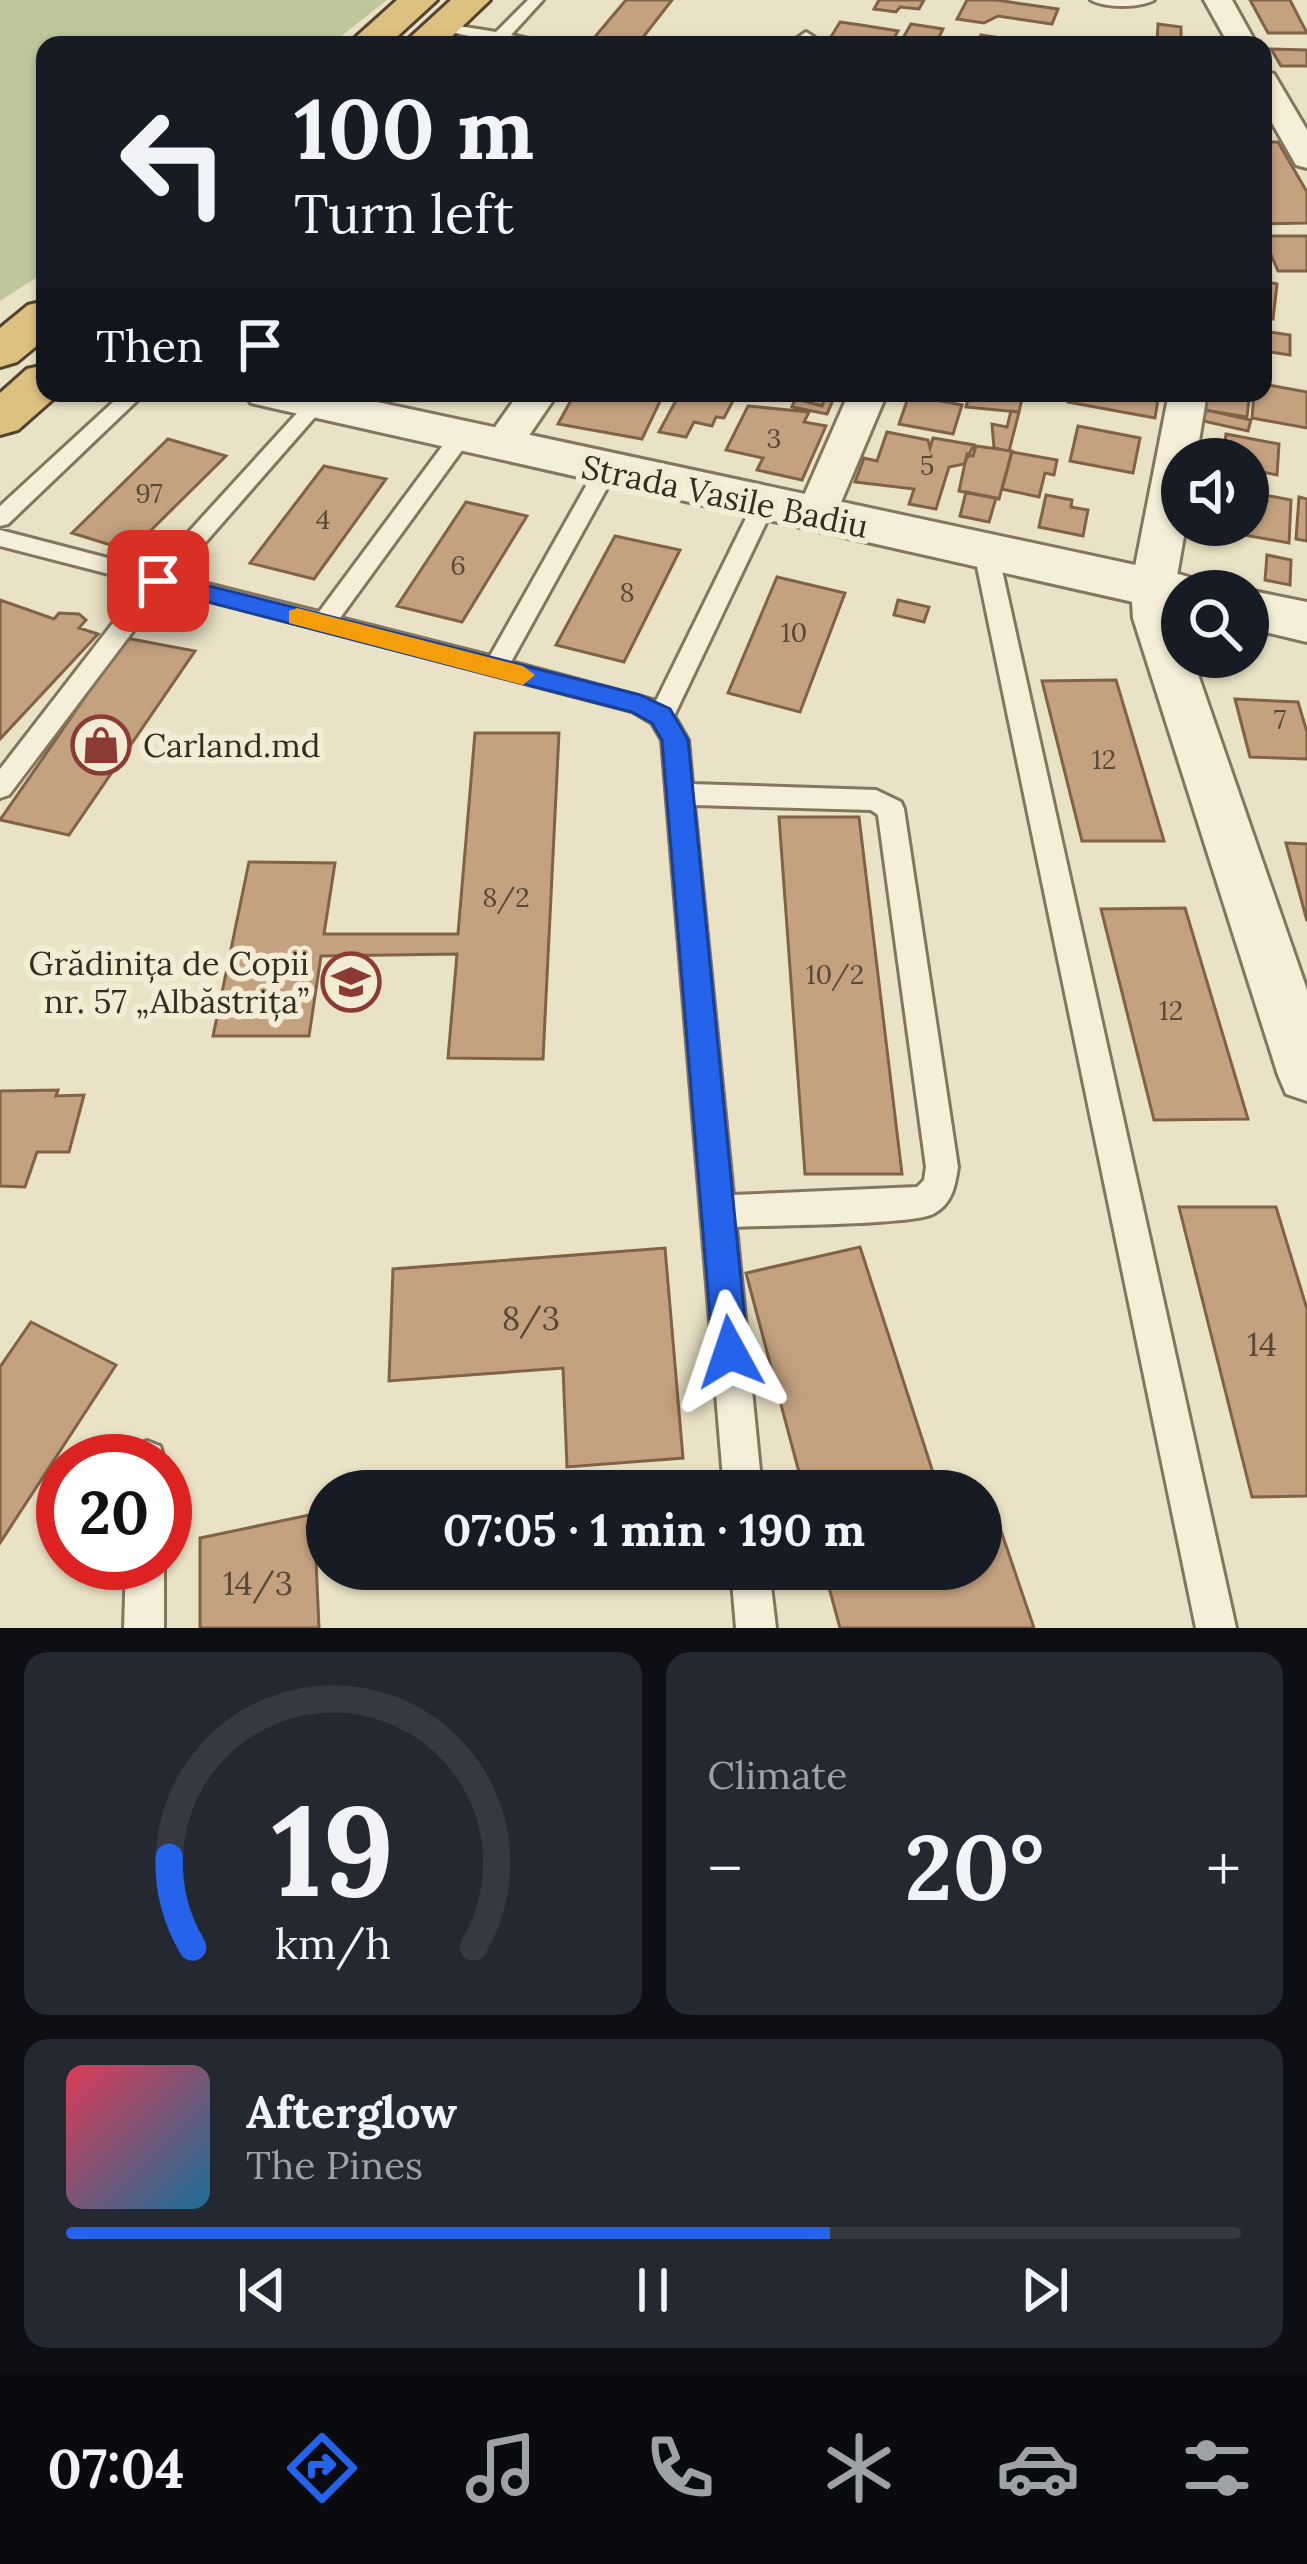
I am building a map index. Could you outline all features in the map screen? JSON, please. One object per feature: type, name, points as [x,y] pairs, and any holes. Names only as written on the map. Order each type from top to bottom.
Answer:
[{"type":"highway","points":[[427,28],[472,0]]},
{"type":"highway","points":[[0,352],[36,322]]},
{"type":"highway","points":[[0,419],[36,388]]},
{"type":"street","points":[[1218,0],[1238,36]]},
{"type":"street","points":[[1272,96],[1307,158]]},
{"type":"street","name":"Strada Vasile Badiu","points":[[305,402],[1161,590]]},
{"type":"street","points":[[480,442],[528,402]]},
{"type":"street","points":[[816,516],[864,402]]},
{"type":"street","points":[[1169,570],[1187,402]]},
{"type":"street","points":[[1269,614],[1307,622]]},
{"type":"street","points":[[1176,678],[1307,1075]]},
{"type":"lane","points":[[500,36],[536,0]]},
{"type":"lane","points":[[1098,0],[1147,0]]},
{"type":"lane","points":[[427,28],[469,36]]},
{"type":"lane","points":[[0,518],[125,402]]},
{"type":"lane","points":[[0,788],[290,402]]},
{"type":"lane","points":[[323,624],[480,442]]},
{"type":"lane","points":[[495,668],[606,470]]},
{"type":"lane","points":[[661,716],[764,504]]},
{"type":"lane","points":[[0,538],[640,704],[661,716],[675,740],[741,1470]]},
{"type":"lane","points":[[986,552],[1216,1628]]},
{"type":"lane","points":[[680,794],[875,800],[891,808],[942,1167],[939,1188],[924,1202],[718,1212]]},
{"type":"lane","points":[[143,1628],[144,1590]]},
{"type":"lane","points":[[752,1590],[756,1628]]},
{"type":"green space","points":[[0,0],[387,0],[341,36],[36,36],[36,278],[0,301]]},
{"type":"building","points":[[626,0],[672,0],[644,36],[596,36]]},
{"type":"building","points":[[879,0],[924,0],[919,9],[900,7],[896,12],[874,9]]},
{"type":"building","points":[[967,0],[1058,9],[1052,24],[998,16],[984,23],[957,19]]},
{"type":"building","points":[[1250,0],[1290,0],[1307,33],[1268,33]]},
{"type":"building","points":[[840,22],[898,31],[895,36],[831,36]]},
{"type":"building","points":[[911,24],[943,29],[940,36],[904,36]]},
{"type":"building","points":[[1158,24],[1181,27],[1181,36],[1157,36]]},
{"type":"building","points":[[1272,49],[1307,50],[1307,66],[1281,66]]},
{"type":"building","points":[[1272,142],[1278,142],[1307,192],[1307,223],[1272,224]]},
{"type":"building","points":[[1272,236],[1307,236],[1307,271],[1278,271]]},
{"type":"building","points":[[1272,283],[1277,284],[1272,319]]},
{"type":"building","points":[[1272,332],[1290,335],[1290,355],[1272,352]]},
{"type":"building","points":[[1272,386],[1307,392],[1307,428],[1252,418],[1253,402],[1272,402]]},
{"type":"building","points":[[570,402],[660,402],[642,439],[558,424]]},
{"type":"building","points":[[675,402],[732,402],[724,418],[716,417],[712,426],[694,422],[686,437],[659,432]]},
{"type":"building","points":[[794,402],[832,402],[827,414],[792,407]]},
{"type":"building","points":[[907,402],[962,405],[953,434],[899,424]]},
{"type":"building","points":[[967,402],[1021,402],[1019,412],[966,407]]},
{"type":"building","points":[[1068,402],[1158,402],[1155,418]]},
{"type":"building","points":[[1205,402],[1249,402],[1247,417],[1204,410]]},
{"type":"building","points":[[748,406],[809,412],[804,422],[826,426],[802,480],[757,470],[763,458],[726,450]]},
{"type":"building","points":[[1206,410],[1251,420],[1248,431],[1203,421]]},
{"type":"building","points":[[1011,411],[1019,412],[1009,451],[994,448],[992,424],[1007,427]]},
{"type":"building","points":[[1078,426],[1140,438],[1133,473],[1070,461]]},
{"type":"building","points":[[887,432],[928,440],[930,448],[933,438],[974,445],[964,464],[949,467],[936,509],[909,504],[914,489],[855,482],[864,458],[877,461]]},
{"type":"building","points":[[168,439],[226,456],[130,551],[72,533]]},
{"type":"building","points":[[1269,442],[1279,444],[1277,475],[1269,473]]},
{"type":"building","points":[[976,446],[1012,451],[999,499],[959,491],[967,454],[973,456]]},
{"type":"building","points":[[1012,452],[1057,460],[1054,475],[1045,473],[1039,497],[1002,489]]},
{"type":"building","points":[[324,466],[386,479],[314,579],[250,563]]},
{"type":"building","points":[[966,492],[996,498],[989,522],[960,516]]},
{"type":"building","points":[[1046,495],[1072,500],[1071,507],[1088,510],[1083,536],[1039,527]]},
{"type":"building","points":[[1269,496],[1291,500],[1289,543],[1269,539]]},
{"type":"building","points":[[1299,497],[1307,499],[1307,541],[1296,539]]},
{"type":"building","points":[[466,502],[527,516],[462,622],[397,606]]},
{"type":"building","points":[[615,536],[680,550],[624,662],[556,645]]},
{"type":"building","points":[[1267,555],[1291,560],[1290,585],[1269,581]]},
{"type":"building","points":[[777,577],[845,593],[800,712],[728,693]]},
{"type":"building","points":[[0,600],[54,619],[59,613],[79,614],[86,620],[79,628],[98,634],[0,739]]},
{"type":"building","points":[[898,600],[929,607],[924,622],[894,615]]},
{"type":"building","points":[[126,638],[195,651],[69,835],[0,820]]},
{"type":"building","points":[[1116,680],[1164,841],[1082,841],[1042,681]]},
{"type":"building","points":[[1235,699],[1298,702],[1307,732],[1307,759],[1250,757]]},
{"type":"building","points":[[475,733],[559,733],[543,1059],[448,1058],[457,954],[321,956],[309,1036],[213,1036],[249,862],[335,863],[324,934],[458,934]]},
{"type":"building","points":[[779,817],[859,817],[902,1174],[805,1174]]},
{"type":"building","points":[[1286,843],[1307,844],[1307,921]]},
{"type":"building","points":[[1185,908],[1248,1119],[1154,1120],[1101,909]]},
{"type":"building","points":[[58,1090],[56,1096],[84,1095],[69,1152],[37,1152],[25,1187],[0,1186],[0,1091]]},
{"type":"building","points":[[1179,1207],[1276,1207],[1307,1309],[1307,1496],[1252,1497]]},
{"type":"building","points":[[860,1247],[932,1470],[798,1470],[746,1273]]},
{"type":"building","points":[[665,1248],[683,1458],[567,1467],[563,1368],[389,1381],[393,1269]]},
{"type":"building","points":[[31,1322],[116,1365],[71,1434],[36,1434],[36,1488],[0,1543],[0,1367]]},
{"type":"building","points":[[306,1516],[306,1590],[317,1590],[319,1628],[200,1628],[200,1538]]},
{"type":"building","points":[[1002,1534],[1034,1628],[840,1628],[830,1590],[1002,1590]]},
{"type":"slow traffic","points":[[297,617],[523,675]]},
{"type":"place","name":"Carland.md","points":[[101,745]]},
{"type":"place","name":"Grădinița de Copii nr. 57 „Albăstrița”","points":[[351,982]]},
{"type":"route","points":[[158,581],[640,704],[661,716],[675,740],[730,1352]]}]
